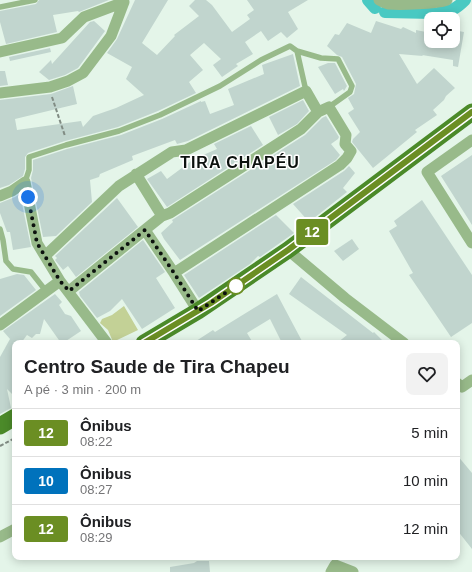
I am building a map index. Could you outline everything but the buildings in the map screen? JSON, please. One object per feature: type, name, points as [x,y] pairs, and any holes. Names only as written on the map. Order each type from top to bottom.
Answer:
[{"type":"main road","points":[[154,340],[288,250],[472,112]]},
{"type":"main road","points":[[0,426],[12,420]]},
{"type":"street","points":[[379,0],[385,3],[394,4],[441,1]]},
{"type":"street","points":[[0,52],[62,38],[84,17],[124,2],[110,36],[84,73],[68,81],[50,87],[0,93]]},
{"type":"street","points":[[46,255],[119,186],[172,152],[186,150],[306,91],[318,112]]},
{"type":"street","points":[[69,291],[162,216],[170,213],[301,129],[318,112],[328,106],[346,136],[345,144],[350,151],[348,158],[340,165],[174,273]]},
{"type":"street","points":[[472,140],[427,172],[472,242]]},
{"type":"street","points":[[136,174],[162,216]]},
{"type":"street","points":[[0,196],[12,191],[25,182],[37,243],[46,255],[60,281],[105,340]]},
{"type":"street","points":[[145,230],[198,311]]},
{"type":"street","points":[[288,250],[345,298],[400,340]]},
{"type":"street","points":[[0,325],[60,281]]},
{"type":"street","points":[[460,387],[472,380]]},
{"type":"street","points":[[0,537],[12,531]]},
{"type":"street","points":[[331,572],[335,565],[353,572]]},
{"type":"lane","points":[[0,7],[35,0]]},
{"type":"lane","points":[[25,182],[29,170],[29,157],[119,131],[184,104],[220,86],[261,60],[290,46],[297,51],[321,58],[338,59],[352,86],[350,92],[328,106]]},
{"type":"lane","points":[[297,51],[306,91]]},
{"type":"lane","points":[[0,229],[6,261],[12,269],[31,272],[46,291]]},
{"type":"path","points":[[50,87],[58,118],[69,145]]},
{"type":"path","points":[[0,446],[12,440]]},
{"type":"green space","points":[[124,306],[138,330],[117,340],[112,340],[108,330],[100,323],[102,319],[112,315]]},
{"type":"waterway","points":[[368,0],[375,8]]},
{"type":"waterway","points":[[446,12],[453,10],[465,0]]},
{"type":"waterway","points":[[385,12],[424,13]]},
{"type":"bus line","name":"12","points":[[149,340],[211,303],[288,250],[472,112]]},
{"type":"district","name":"TIRA CHAPÉU","points":[[240,162]]},
{"type":"route","points":[[28,197],[37,243],[46,255],[60,281],[69,291],[91,275],[145,230],[198,311],[236,286]]}]
